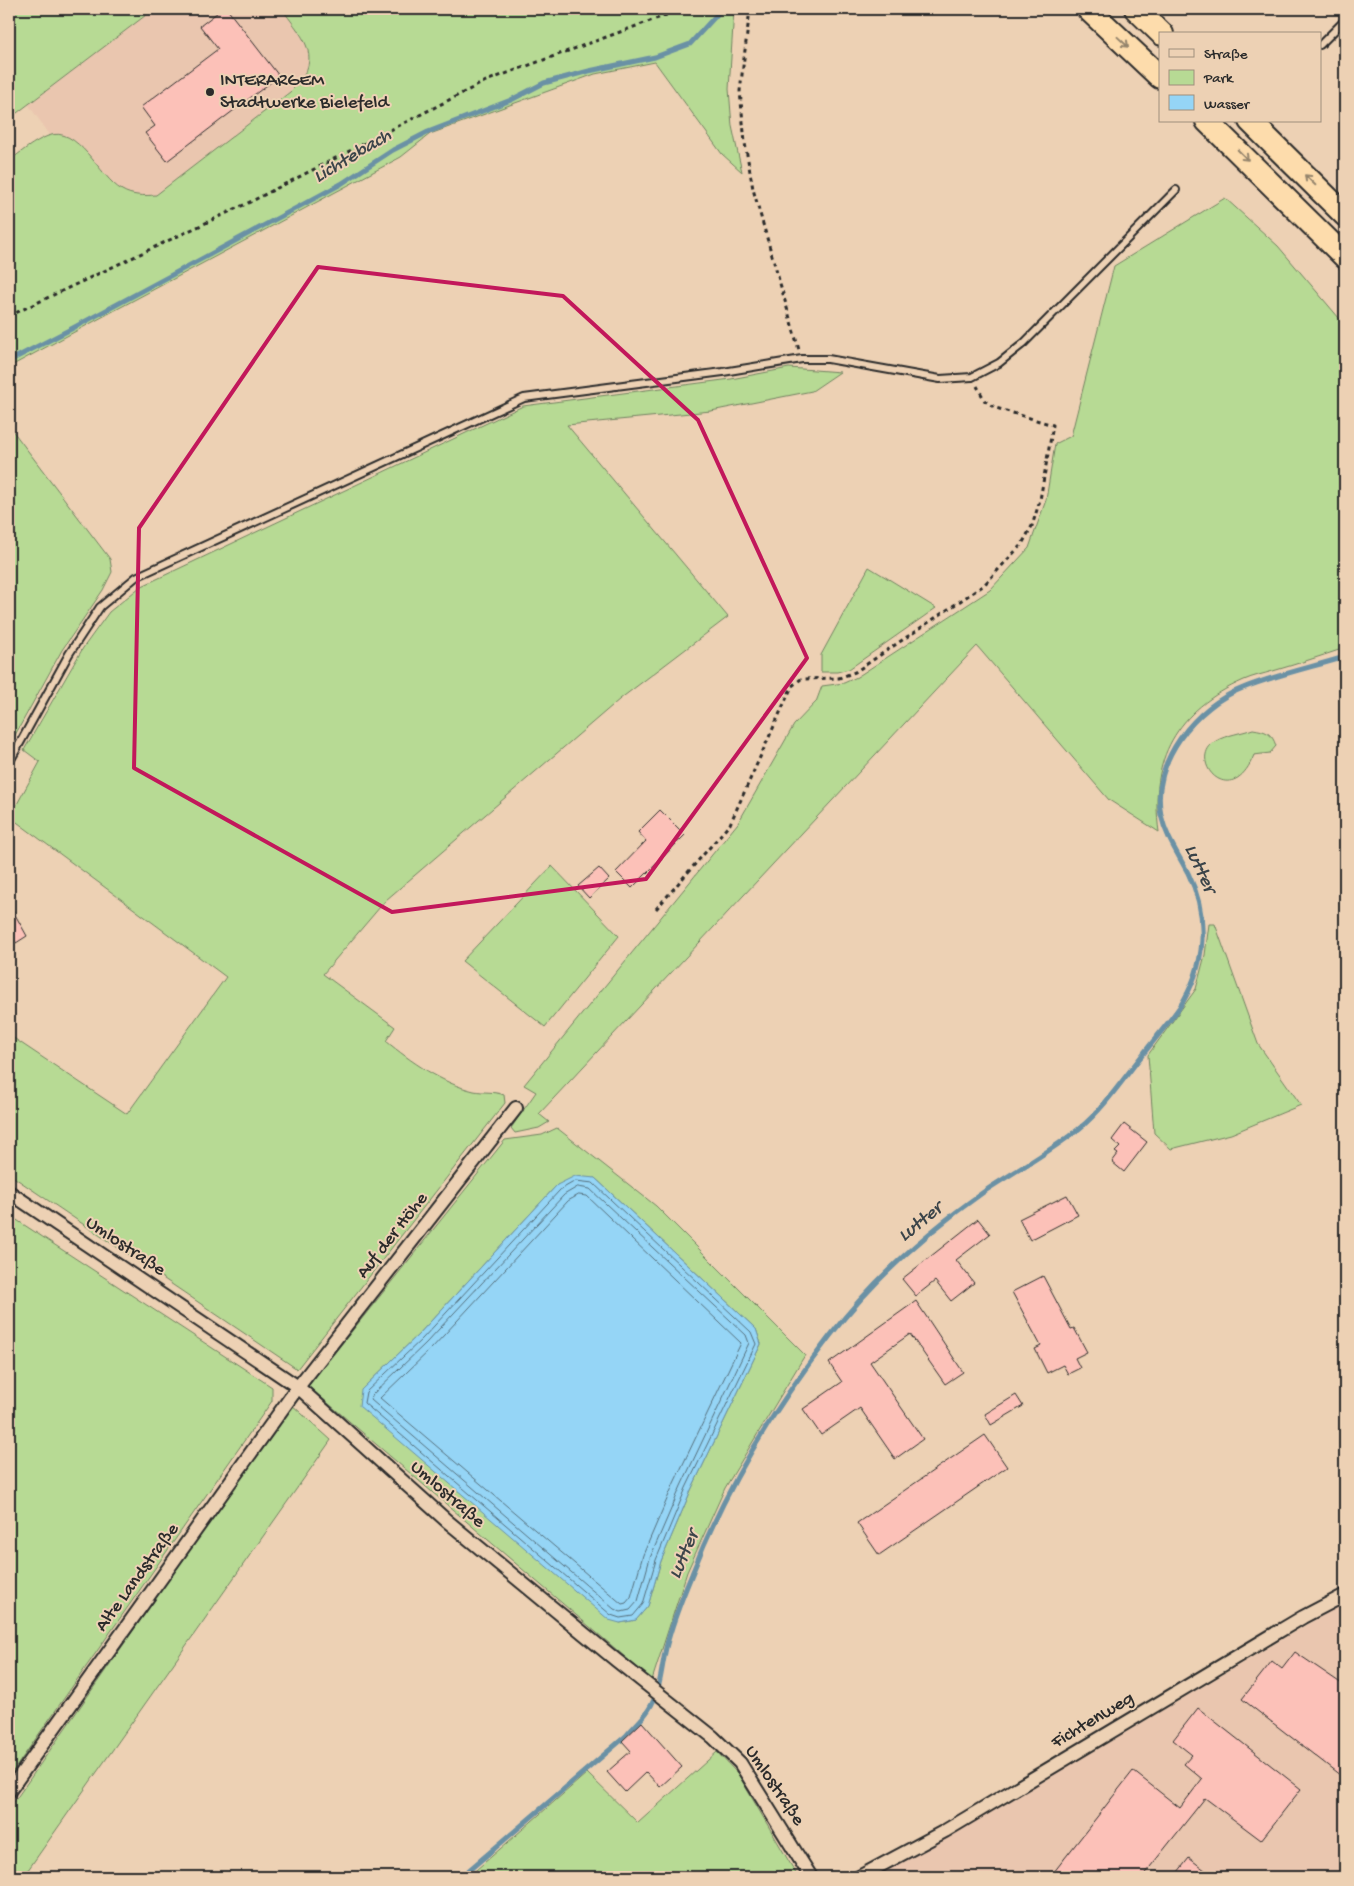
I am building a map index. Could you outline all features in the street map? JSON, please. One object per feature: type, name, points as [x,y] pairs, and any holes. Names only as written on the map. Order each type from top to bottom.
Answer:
[{"type":"highway","points":[[1088,9],[1159,76]]},
{"type":"highway","points":[[1136,9],[1160,32]]},
{"type":"highway","points":[[1208,122],[1345,258]]},
{"type":"highway","points":[[1251,122],[1345,214]]},
{"type":"street","name":"Auf der Höhe","points":[[298,1387],[516,1108]]},
{"type":"street","name":"Umlostraße","points":[[9,1192],[298,1387],[448,1521],[740,1763],[811,1877]]},
{"type":"street","name":"Alte Landstraße","points":[[9,1791],[298,1387]]},
{"type":"street","name":"Fichtenweg","points":[[859,1877],[945,1831],[1345,1594]]},
{"type":"lane","points":[[1322,43],[1345,20]]},
{"type":"lane","points":[[9,764],[69,654],[100,607],[136,577],[524,398],[722,372],[802,359],[828,359],[940,380],[972,377],[999,363],[1024,343],[1176,190]]},
{"type":"path","points":[[9,316],[252,201],[486,81],[683,9]]},
{"type":"path","points":[[748,10],[740,91],[745,143],[753,189],[802,359]]},
{"type":"path","points":[[656,909],[730,824],[792,686],[801,679],[839,678],[854,672],[984,585],[1022,544],[1032,526],[1040,500],[1053,425],[996,408],[985,400],[972,377]]},
{"type":"highlighted area","points":[[318,267],[563,296],[698,420],[807,658],[646,879],[392,912],[134,768],[139,528]]},
{"type":"shaded area","points":[[154,9],[282,9],[307,43],[309,62],[304,79],[290,92],[156,195],[139,196],[123,191],[106,178],[77,142],[65,136],[50,135],[28,104]]},
{"type":"shaded area","points":[[1345,1602],[1345,1877],[875,1877],[945,1840]]},
{"type":"green space","points":[[9,9],[154,9],[9,119]]},
{"type":"green space","points":[[282,9],[734,9],[729,89],[732,126],[742,172],[722,154],[655,62],[595,74],[430,134],[401,157],[9,367],[9,161],[38,141],[48,136],[59,134],[79,144],[113,183],[122,190],[138,195],[156,195],[290,92],[301,80],[307,69],[308,50],[298,30]]},
{"type":"green space","points":[[1225,198],[1278,246],[1345,325],[1345,648],[1247,679],[1220,692],[1201,706],[1185,722],[1172,740],[1164,760],[1158,782],[1159,832],[1109,800],[977,646],[539,1114],[549,1122],[539,1128],[515,1133],[511,1128],[536,1092],[524,1085],[738,823],[794,725],[816,702],[822,686],[844,683],[857,677],[990,590],[1029,548],[1046,500],[1055,444],[1071,436],[1114,266]]},
{"type":"green space","points":[[789,368],[840,372],[812,391],[711,411],[567,425],[728,617],[620,699],[386,900],[323,974],[395,1027],[386,1041],[427,1071],[462,1088],[504,1095],[505,1103],[297,1369],[9,1174],[9,1035],[127,1114],[226,977],[10,817],[40,762],[24,750],[83,648],[109,612],[140,587],[523,406],[731,379]]},
{"type":"green space","points":[[9,426],[110,559],[112,572],[103,590],[62,650],[9,746]]},
{"type":"green space","points":[[869,567],[936,608],[849,669],[837,672],[821,672],[821,655]]},
{"type":"green space","points":[[1253,729],[1268,733],[1273,738],[1276,746],[1270,753],[1254,755],[1244,772],[1234,780],[1224,781],[1215,776],[1208,769],[1206,759],[1208,749],[1220,739]]},
{"type":"green space","points":[[552,866],[619,936],[545,1027],[462,961]]},
{"type":"green space","points":[[1209,924],[1215,924],[1258,1044],[1301,1105],[1231,1134],[1171,1149],[1154,1133],[1148,1055],[1196,989],[1205,955]]},
{"type":"green space","points":[[557,1128],[656,1206],[805,1355],[725,1488],[687,1572],[652,1680],[308,1386],[505,1140],[542,1135]],"holes":[[[595,1178],[756,1329],[761,1344],[691,1490],[661,1561],[648,1606],[636,1620],[620,1623],[361,1390],[418,1335],[557,1185]]]},
{"type":"green space","points":[[9,1215],[272,1387],[272,1401],[9,1777]]},
{"type":"green space","points":[[291,1404],[331,1440],[23,1877],[9,1877],[9,1809]]},
{"type":"green space","points":[[717,1752],[738,1774],[798,1877],[468,1877],[587,1773],[638,1823]]},
{"type":"water","points":[[575,1176],[595,1178],[756,1329],[761,1344],[691,1490],[661,1561],[648,1606],[636,1620],[620,1623],[609,1620],[359,1406],[361,1390],[418,1335],[557,1185]]},
{"type":"building","name":"INTERARGEM Stadtwerke Bielefeld","points":[[222,9],[227,9],[279,76],[167,161],[145,133],[155,126],[141,107],[218,49],[200,26]]},
{"type":"building","points":[[660,810],[685,835],[632,888],[616,872],[646,841],[638,832]]},
{"type":"building","points":[[599,868],[609,879],[589,898],[578,886]]},
{"type":"building","points":[[9,904],[27,936],[16,943],[9,931]]},
{"type":"building","points":[[1124,1124],[1147,1142],[1124,1172],[1112,1162],[1118,1154],[1115,1152],[1120,1147],[1112,1140]]},
{"type":"building","points":[[1067,1195],[1078,1215],[1030,1240],[1019,1219]]},
{"type":"building","points":[[978,1219],[990,1234],[956,1260],[974,1283],[951,1301],[935,1281],[916,1296],[902,1279]]},
{"type":"building","points":[[1043,1276],[1071,1329],[1074,1328],[1087,1352],[1075,1358],[1080,1368],[1068,1374],[1063,1365],[1047,1373],[1035,1349],[1041,1346],[1012,1292]]},
{"type":"building","points":[[916,1301],[963,1372],[945,1384],[910,1334],[870,1362],[923,1439],[895,1459],[860,1408],[821,1435],[803,1409],[842,1382],[829,1363]]},
{"type":"building","points":[[1016,1395],[1023,1406],[991,1425],[985,1414]]},
{"type":"building","points":[[985,1435],[1007,1467],[879,1555],[857,1523]]},
{"type":"building","points":[[1295,1652],[1345,1686],[1345,1779],[1242,1699],[1272,1661],[1282,1669]]},
{"type":"building","points":[[1198,1708],[1301,1789],[1261,1840],[1205,1798],[1142,1877],[1050,1877],[1133,1771],[1180,1808],[1202,1779],[1184,1764],[1192,1755],[1173,1740]]},
{"type":"building","points":[[642,1722],[682,1767],[660,1787],[646,1772],[625,1792],[607,1772],[631,1751],[622,1741]]},
{"type":"building","points":[[1189,1858],[1214,1877],[1174,1877]]},
{"type":"waterway","name":"Lichtebach","points":[[9,361],[341,184],[393,150],[428,132],[511,100],[544,83],[655,57],[690,44],[721,10]]},
{"type":"waterway","name":"Lutter","points":[[461,1877],[626,1736],[647,1713],[658,1687],[671,1629],[705,1542],[735,1480],[789,1392],[847,1315],[864,1295],[902,1258],[964,1206],[1057,1145],[1088,1121],[1112,1095],[1179,1008],[1195,976],[1202,942],[1200,907],[1195,890],[1169,838],[1161,815],[1159,795],[1163,775],[1170,756],[1180,738],[1209,708],[1226,696],[1268,679],[1345,657]]},
{"type":"place","name":"INTERARGEM Stadtwerke Bielefeld","points":[[210,92]]}]
